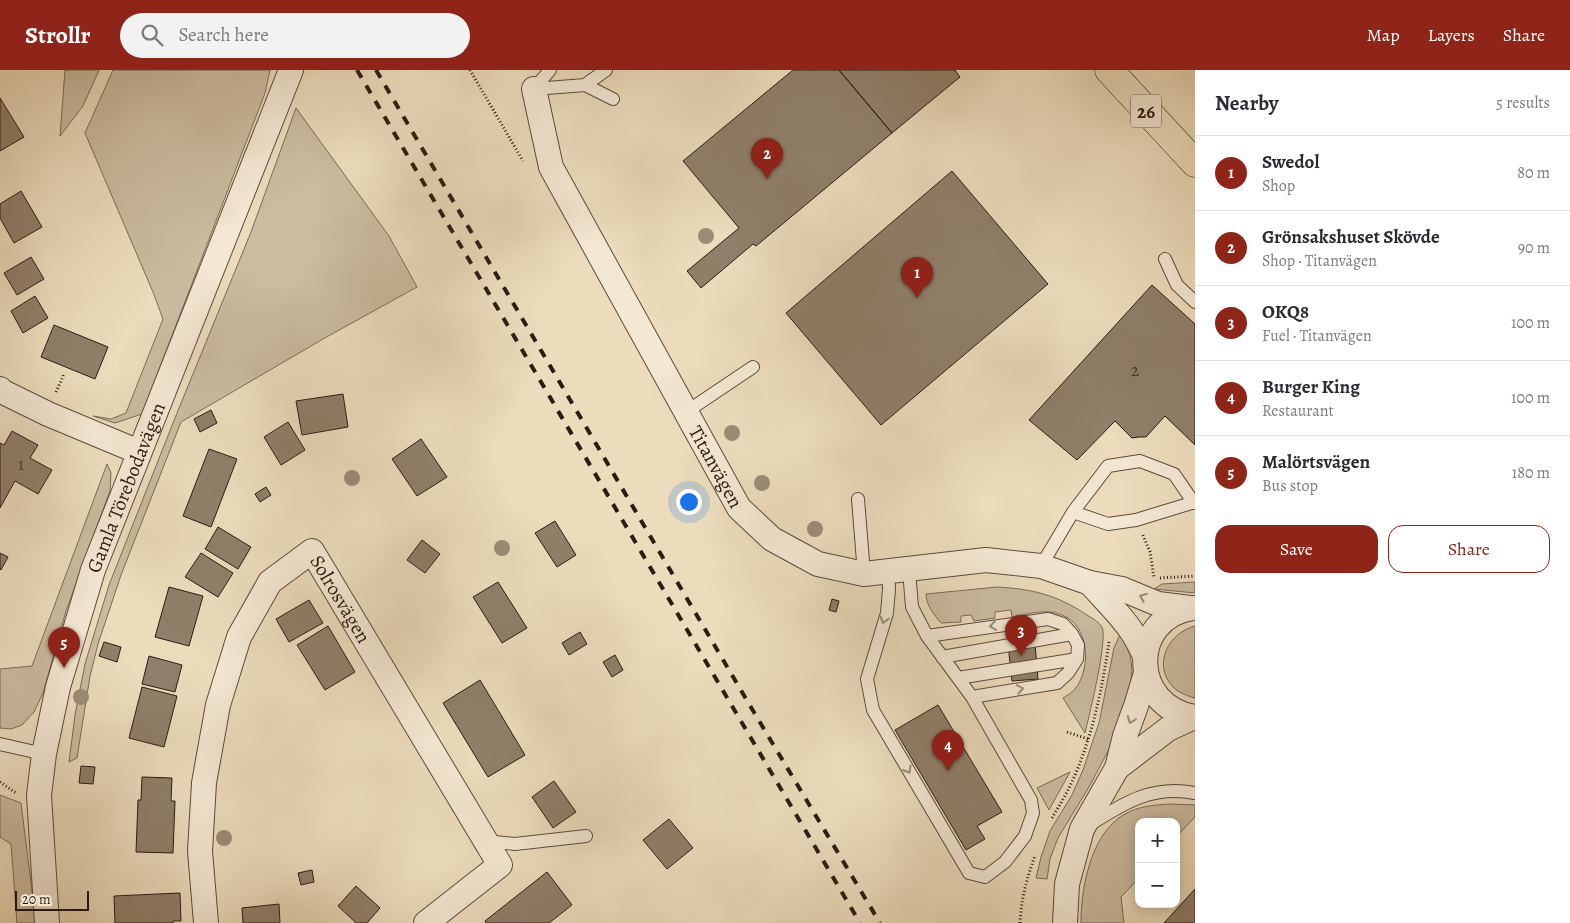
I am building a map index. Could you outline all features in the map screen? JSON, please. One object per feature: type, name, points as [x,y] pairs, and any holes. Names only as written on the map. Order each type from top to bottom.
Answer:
[{"type":"highway","name":"26","points":[[1109,70],[1192,155]]},
{"type":"highway","name":"26","points":[[1131,70],[1192,155]]},
{"type":"street","name":"Gamla Törebodavägen","points":[[47,923],[39,795],[44,754],[58,687],[94,570],[291,70]]},
{"type":"street","name":"Titanvägen","points":[[534,89],[551,167],[739,508],[772,539],[818,564],[864,574],[986,560],[1041,566],[1090,583],[1122,589],[1158,604],[1192,608]]},
{"type":"street","points":[[0,390],[48,414],[139,452]]},
{"type":"street","name":"Solrosvägen","points":[[206,923],[200,851],[201,832],[204,783],[218,705],[239,638],[270,582],[312,550],[500,865],[426,923]]},
{"type":"street","points":[[1090,583],[1132,632],[1146,665],[1152,690],[1163,703],[1177,712],[1194,717]]},
{"type":"street","points":[[1065,923],[1067,884],[1082,829],[1117,768],[1125,736],[1136,706],[1150,640],[1160,625],[1173,614],[1192,608]]},
{"type":"street","points":[[1117,768],[1168,729],[1194,717]]},
{"type":"lane","points":[[534,89],[550,70]]},
{"type":"lane","points":[[585,85],[606,70]]},
{"type":"lane","points":[[534,89],[585,85],[613,98]]},
{"type":"lane","points":[[1165,260],[1178,285],[1195,302]]},
{"type":"lane","points":[[686,412],[753,367]]},
{"type":"lane","points":[[1041,566],[1074,512],[1108,466],[1140,460],[1174,474],[1194,502],[1136,520],[1108,524],[1074,512]]},
{"type":"lane","points":[[858,499],[864,574]]},
{"type":"lane","points":[[898,571],[927,636],[972,697],[1031,800],[1033,812],[1024,836],[1005,862],[984,877],[969,873],[873,710],[867,679],[887,613],[889,589],[898,571]]},
{"type":"lane","points":[[927,636],[1048,618],[1063,624],[1072,634],[1078,645],[1077,659],[1057,683],[972,697]]},
{"type":"lane","points":[[942,657],[1072,634]]},
{"type":"lane","points":[[958,678],[1077,659]]},
{"type":"lane","points":[[0,744],[44,754]]},
{"type":"lane","points":[[1082,829],[1112,810],[1143,795],[1169,790],[1195,793]]},
{"type":"lane","points":[[485,841],[515,844],[586,836]]},
{"type":"path","points":[[470,70],[525,164]]},
{"type":"path","points":[[1136,520],[1150,552],[1154,578]]},
{"type":"path","points":[[1149,582],[1154,578],[1195,576]]},
{"type":"path","points":[[1051,821],[1070,787],[1088,739],[1101,687],[1110,636]]},
{"type":"path","points":[[1067,732],[1088,739]]},
{"type":"path","points":[[0,782],[16,793]]},
{"type":"path","points":[[1020,923],[1030,870],[1036,854]]},
{"type":"shaded area","points":[[65,70],[99,70],[83,106],[60,136]]},
{"type":"shaded area","points":[[113,70],[270,70],[265,93],[142,414],[115,423],[93,416],[111,419],[126,413],[163,319],[85,133]]},
{"type":"shaded area","points":[[296,108],[389,236],[417,287],[323,339],[181,422],[121,575],[98,644],[90,676],[77,758],[69,762],[75,715],[85,664],[109,585],[251,232]]},
{"type":"shaded area","points":[[107,464],[111,473],[110,491],[66,611],[43,693],[34,712],[22,725],[11,729],[0,728],[0,669],[32,666]]},
{"type":"shaded area","points":[[1195,582],[1195,593],[1154,589],[1162,584]]},
{"type":"shaded area","points":[[997,587],[1033,591],[1055,598],[1076,608],[1095,620],[1102,627],[1100,662],[1085,733],[1063,698],[1074,690],[1084,670],[1085,648],[1078,628],[1071,620],[1050,612],[1037,612],[1012,617],[1011,610],[995,612],[995,618],[974,621],[971,615],[961,616],[961,622],[941,623],[931,610],[926,598],[926,594]]},
{"type":"shaded area","points":[[1195,626],[1194,698],[1173,687],[1164,669],[1164,660],[1166,651],[1177,635]]},
{"type":"shaded area","points":[[1121,632],[1130,655],[1132,669],[1131,682],[1114,740],[1089,787],[1058,838],[1050,859],[1047,879],[1036,878],[1050,831],[1072,795],[1083,770],[1099,723],[1114,648]]},
{"type":"shaded area","points":[[1070,772],[1049,810],[1037,788]]},
{"type":"shaded area","points":[[0,795],[21,803],[36,923],[17,923],[11,844],[0,837]]},
{"type":"shaded area","points":[[1154,805],[1195,805],[1195,817],[1180,833],[1180,818],[1135,818],[1135,882],[1121,897],[1124,923],[1081,923],[1083,892],[1091,859],[1098,843],[1118,819],[1131,811]]},
{"type":"building","points":[[793,70],[839,70],[892,133],[756,246],[753,244],[701,288],[687,271],[739,228],[683,161]]},
{"type":"building","points":[[839,70],[955,70],[960,77],[892,133]]},
{"type":"building","points":[[0,98],[24,137],[0,151]]},
{"type":"building","points":[[952,171],[1048,284],[881,425],[786,313]]},
{"type":"building","points":[[21,191],[42,227],[14,243],[0,218],[0,204]]},
{"type":"building","points":[[31,257],[44,279],[17,295],[4,273]]},
{"type":"building","points":[[1152,285],[1195,324],[1195,445],[1165,416],[1146,437],[1132,438],[1115,421],[1077,460],[1029,420]]},
{"type":"building","points":[[35,296],[48,318],[23,333],[11,311]]},
{"type":"building","points":[[54,325],[108,347],[95,379],[41,357]]},
{"type":"building","points":[[343,394],[348,427],[302,435],[296,401]]},
{"type":"building","points":[[211,410],[217,423],[200,432],[194,419]]},
{"type":"building","points":[[288,422],[305,450],[281,465],[264,437]]},
{"type":"building","points":[[12,431],[38,445],[30,458],[52,470],[38,494],[15,481],[0,508],[0,443],[4,445]]},
{"type":"building","points":[[421,439],[447,477],[417,496],[392,459]]},
{"type":"building","points":[[209,449],[237,459],[211,527],[183,516]]},
{"type":"building","points":[[266,487],[271,495],[260,502],[255,494]]},
{"type":"building","points":[[555,521],[576,555],[557,567],[535,533]]},
{"type":"building","points":[[218,527],[251,547],[238,569],[205,549]]},
{"type":"building","points":[[422,540],[440,554],[425,573],[407,560]]},
{"type":"building","points":[[0,553],[8,557],[1,570],[0,569]]},
{"type":"building","points":[[201,553],[233,573],[218,597],[185,577]]},
{"type":"building","points":[[498,582],[527,628],[502,643],[473,597]]},
{"type":"building","points":[[169,587],[203,596],[189,646],[155,637]]},
{"type":"building","points":[[832,599],[839,601],[836,612],[829,610]]},
{"type":"building","points":[[309,600],[323,623],[289,642],[276,619]]},
{"type":"building","points":[[328,626],[355,672],[325,690],[297,645]]},
{"type":"building","points":[[580,632],[587,644],[569,655],[562,643]]},
{"type":"building","points":[[1034,632],[1038,679],[1012,681],[1007,635]]},
{"type":"building","points":[[104,642],[121,647],[117,662],[99,656]]},
{"type":"building","points":[[615,655],[623,670],[612,677],[603,662]]},
{"type":"building","points":[[149,656],[182,665],[175,692],[142,684]]},
{"type":"building","points":[[480,680],[525,755],[488,777],[443,703]]},
{"type":"building","points":[[142,687],[177,696],[164,747],[129,738]]},
{"type":"building","points":[[938,705],[1002,812],[977,826],[985,839],[966,850],[895,730]]},
{"type":"building","points":[[81,766],[95,767],[93,784],[79,783]]},
{"type":"building","points":[[142,777],[172,778],[171,801],[175,801],[173,853],[136,852],[138,800],[141,800]]},
{"type":"building","points":[[554,781],[576,812],[553,828],[532,797]]},
{"type":"building","points":[[669,819],[693,848],[667,869],[643,840]]},
{"type":"building","points":[[312,870],[314,882],[301,885],[298,873]]},
{"type":"building","points":[[547,872],[572,905],[549,923],[486,923],[485,921]]},
{"type":"building","points":[[356,886],[380,908],[367,923],[356,923],[338,906]]},
{"type":"building","points":[[1195,889],[1195,923],[1164,923],[1178,908],[1180,908],[1180,905]]},
{"type":"building","points":[[180,893],[181,921],[173,921],[173,923],[115,923],[114,896]]},
{"type":"building","points":[[279,904],[280,923],[243,923],[242,908]]},
{"type":"railway","points":[[357,70],[860,923]]},
{"type":"railway","points":[[376,70],[880,923]]},
{"type":"place","name":"Grönsakshuset Skövde","points":[[767,179]]},
{"type":"place","name":"Swedol","points":[[917,298]]},
{"type":"place","name":"OKQ8","points":[[1021,656]]},
{"type":"place","name":"Malörtsvägen","points":[[64,668]]},
{"type":"place","name":"Burger King","points":[[948,771]]}]
